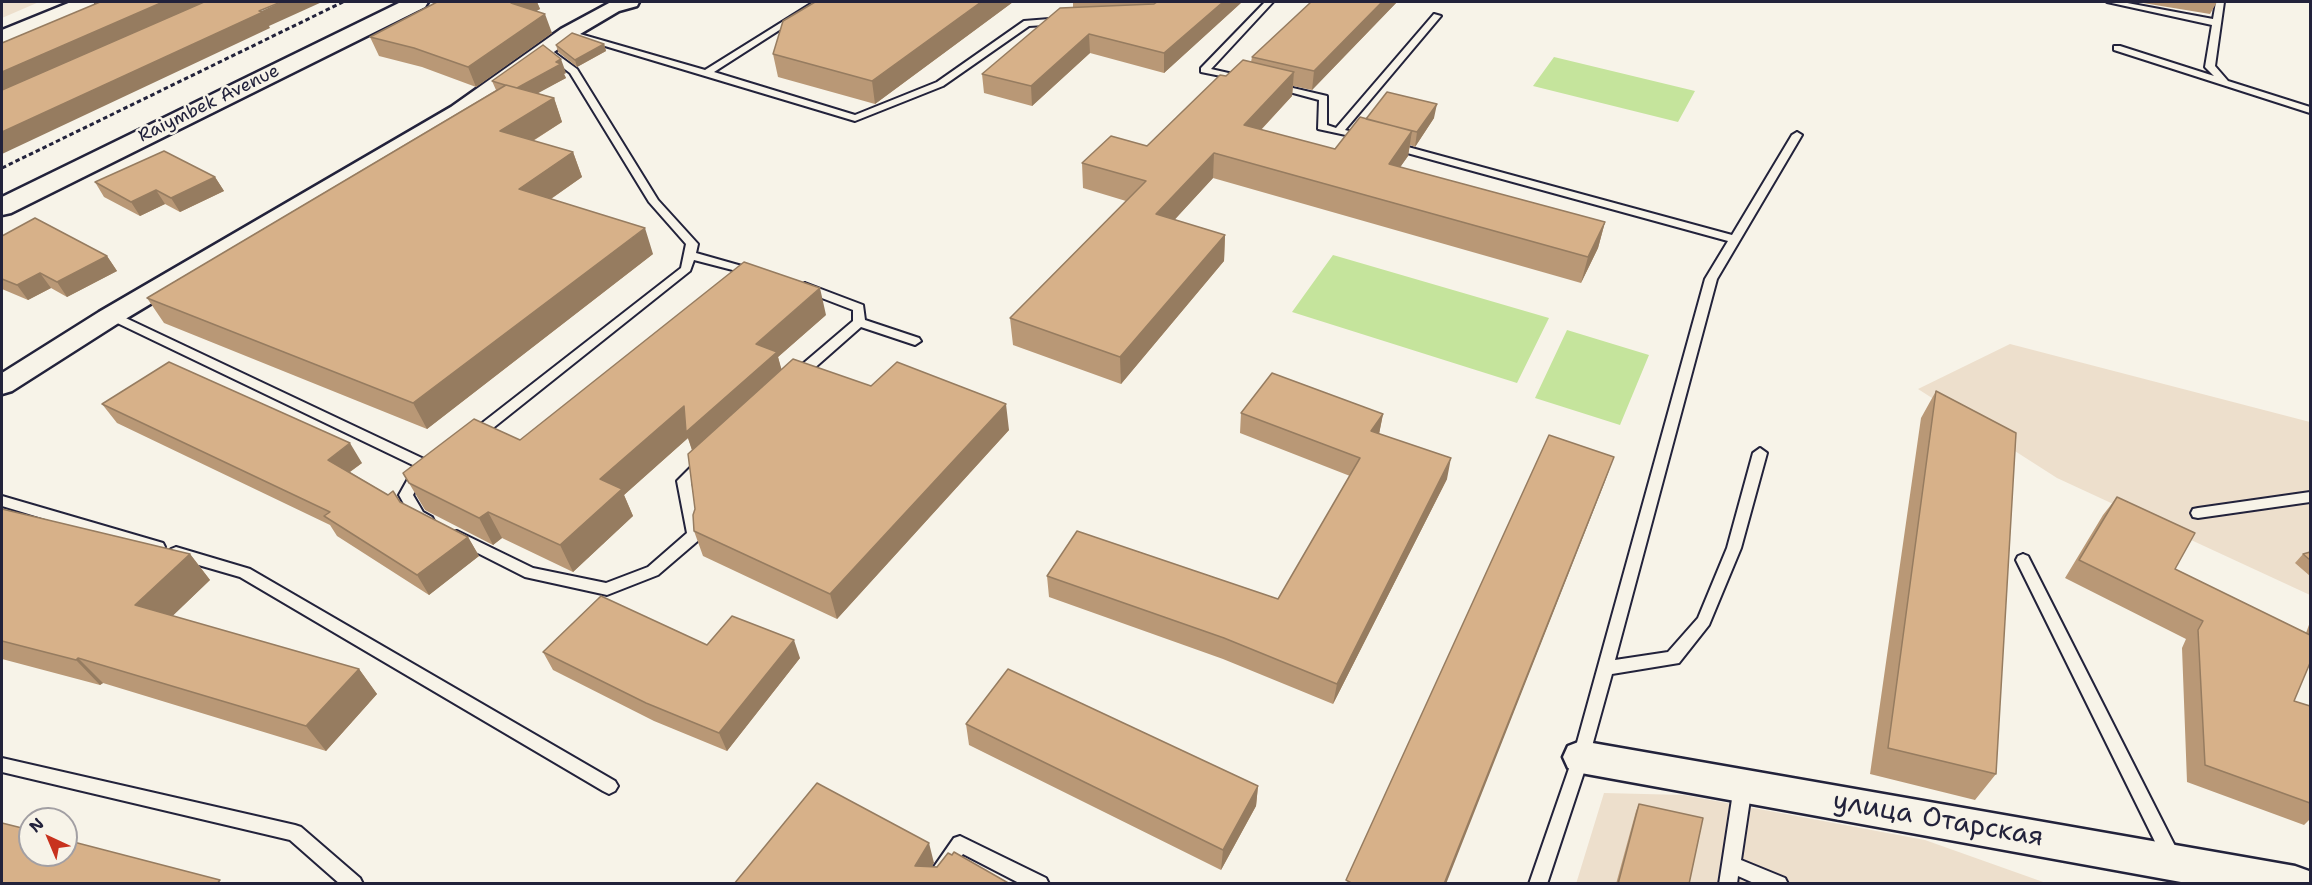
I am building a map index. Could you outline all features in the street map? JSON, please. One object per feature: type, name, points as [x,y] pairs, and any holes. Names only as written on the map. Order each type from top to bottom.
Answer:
[{"type":"main road","name":"Raiymbek Avenue","points":[[2,207],[417,2]]},
{"type":"street","points":[[2,37],[86,2]]},
{"type":"street","points":[[2,385],[113,315],[458,111],[610,3]]},
{"type":"street","name":"улица Отарская","points":[[1581,757],[2295,884]]},
{"type":"lane","points":[[706,73],[819,2]]},
{"type":"lane","points":[[1269,2],[1204,70],[1324,98],[1322,127],[1373,141]]},
{"type":"lane","points":[[2111,2],[2217,23]]},
{"type":"lane","points":[[2220,2],[2210,67],[2223,79],[2239,88]]},
{"type":"lane","points":[[1339,131],[1437,16]]},
{"type":"lane","points":[[568,33],[855,118],[940,84],[1027,23],[1073,21]]},
{"type":"lane","points":[[2117,48],[2310,110]]},
{"type":"lane","points":[[545,49],[574,71],[654,202],[692,244],[686,269],[455,451],[423,464],[406,495],[418,516],[531,573],[607,589],[653,571],[695,535],[684,481],[710,457]]},
{"type":"lane","points":[[1538,884],[1581,757],[1711,279],[1797,135]]},
{"type":"lane","points":[[1385,144],[1735,239]]},
{"type":"lane","points":[[689,255],[766,276]]},
{"type":"lane","points":[[787,282],[859,308],[859,322],[789,383]]},
{"type":"lane","points":[[113,315],[423,464]]},
{"type":"lane","points":[[859,322],[915,341]]},
{"type":"lane","points":[[1606,668],[1673,658],[1704,621],[1734,548],[1760,453]]},
{"type":"lane","points":[[2198,513],[2310,497]]},
{"type":"lane","points":[[2,501],[244,573],[609,786]]},
{"type":"lane","points":[[2023,560],[2174,862]]},
{"type":"lane","points":[[2,765],[295,833],[354,884]]},
{"type":"lane","points":[[1728,884],[1743,786]]},
{"type":"lane","points":[[931,884],[960,844],[1040,884]]},
{"type":"lane","points":[[1731,865],[1779,884]]},
{"type":"path","points":[[2,168],[343,2]]},
{"type":"shaded area","points":[[2,2],[39,2],[2,18]]},
{"type":"shaded area","points":[[2010,344],[2310,422],[2310,595],[2057,478],[1918,389]]},
{"type":"shaded area","points":[[1604,793],[1684,795],[1925,840],[2046,883],[1576,884]]},
{"type":"green space","points":[[1554,57],[1695,91],[1678,122],[1533,86]]},
{"type":"green space","points":[[1333,255],[1549,318],[1517,383],[1292,312]]},
{"type":"green space","points":[[1567,330],[1649,355],[1620,425],[1535,398]]},
{"type":"building","points":[[100,2],[163,2],[2,72],[2,43]]},
{"type":"building","points":[[204,2],[281,2],[2,132],[2,90]]},
{"type":"building","points":[[437,2],[513,2],[511,3],[545,14],[468,67],[414,48],[370,37]]},
{"type":"building","points":[[815,2],[981,2],[872,81],[773,54],[783,21]]},
{"type":"building","points":[[1157,2],[1223,2],[1164,53],[1089,34],[1031,86],[982,74],[1060,8],[1154,4]]},
{"type":"building","points":[[1311,2],[1382,2],[1314,71],[1252,57]]},
{"type":"building","points":[[572,33],[604,44],[575,60],[556,45]]},
{"type":"building","points":[[543,45],[561,59],[556,62],[561,64],[517,88],[492,81]]},
{"type":"building","points":[[1243,60],[1294,72],[1244,125],[1335,149],[1360,117],[1412,131],[1389,164],[1605,222],[1588,257],[1214,153],[1156,214],[1225,235],[1120,357],[1010,318],[1146,181],[1082,163],[1111,136],[1147,146],[1220,75],[1226,76]]},
{"type":"building","points":[[506,85],[554,98],[500,131],[573,152],[519,189],[645,228],[413,403],[147,298]]},
{"type":"building","points":[[1387,92],[1437,104],[1417,132],[1366,119]]},
{"type":"building","points":[[164,151],[215,177],[171,198],[156,190],[131,202],[95,182]]},
{"type":"building","points":[[35,218],[107,256],[57,282],[40,273],[17,285],[2,279],[2,236]]},
{"type":"building","points":[[744,262],[820,288],[756,344],[777,352],[686,432],[684,406],[600,479],[622,489],[560,545],[488,512],[479,518],[409,483],[403,473],[474,419],[520,440]]},
{"type":"building","points":[[793,359],[871,386],[897,362],[1006,404],[830,594],[694,531],[695,509],[688,454]]},
{"type":"building","points":[[169,362],[350,443],[328,460],[388,495],[393,491],[400,502],[468,537],[417,575],[324,516],[330,512],[102,404]]},
{"type":"building","points":[[1272,373],[1383,414],[1371,431],[1451,458],[1337,684],[1224,638],[1047,576],[1077,531],[1278,599],[1360,458],[1241,413]]},
{"type":"building","points":[[1936,391],[2016,433],[1996,774],[1888,748]]},
{"type":"building","points":[[1549,435],[1614,457],[1444,884],[1353,884],[1346,880]]},
{"type":"building","points":[[2117,497],[2195,533],[2175,569],[2310,635],[2310,663],[2294,701],[2310,706],[2310,803],[2205,765],[2198,630],[2203,621],[2079,560]]},
{"type":"building","points":[[2,509],[190,554],[135,605],[359,669],[306,726],[78,658],[76,660],[2,641]]},
{"type":"building","points":[[2310,552],[2310,560],[2303,554]]},
{"type":"building","points":[[601,596],[707,645],[732,616],[794,640],[719,733],[646,703],[543,652]]},
{"type":"building","points":[[1008,669],[1258,786],[1223,850],[966,724]]},
{"type":"building","points":[[817,783],[929,843],[915,866],[937,867],[948,853],[952,855],[954,852],[1010,884],[734,884]]},
{"type":"building","points":[[1639,804],[1703,818],[1689,884],[1618,884]]},
{"type":"building","points":[[2,823],[18,827],[18,867],[78,867],[78,843],[220,880],[217,884],[2,884]]}]
